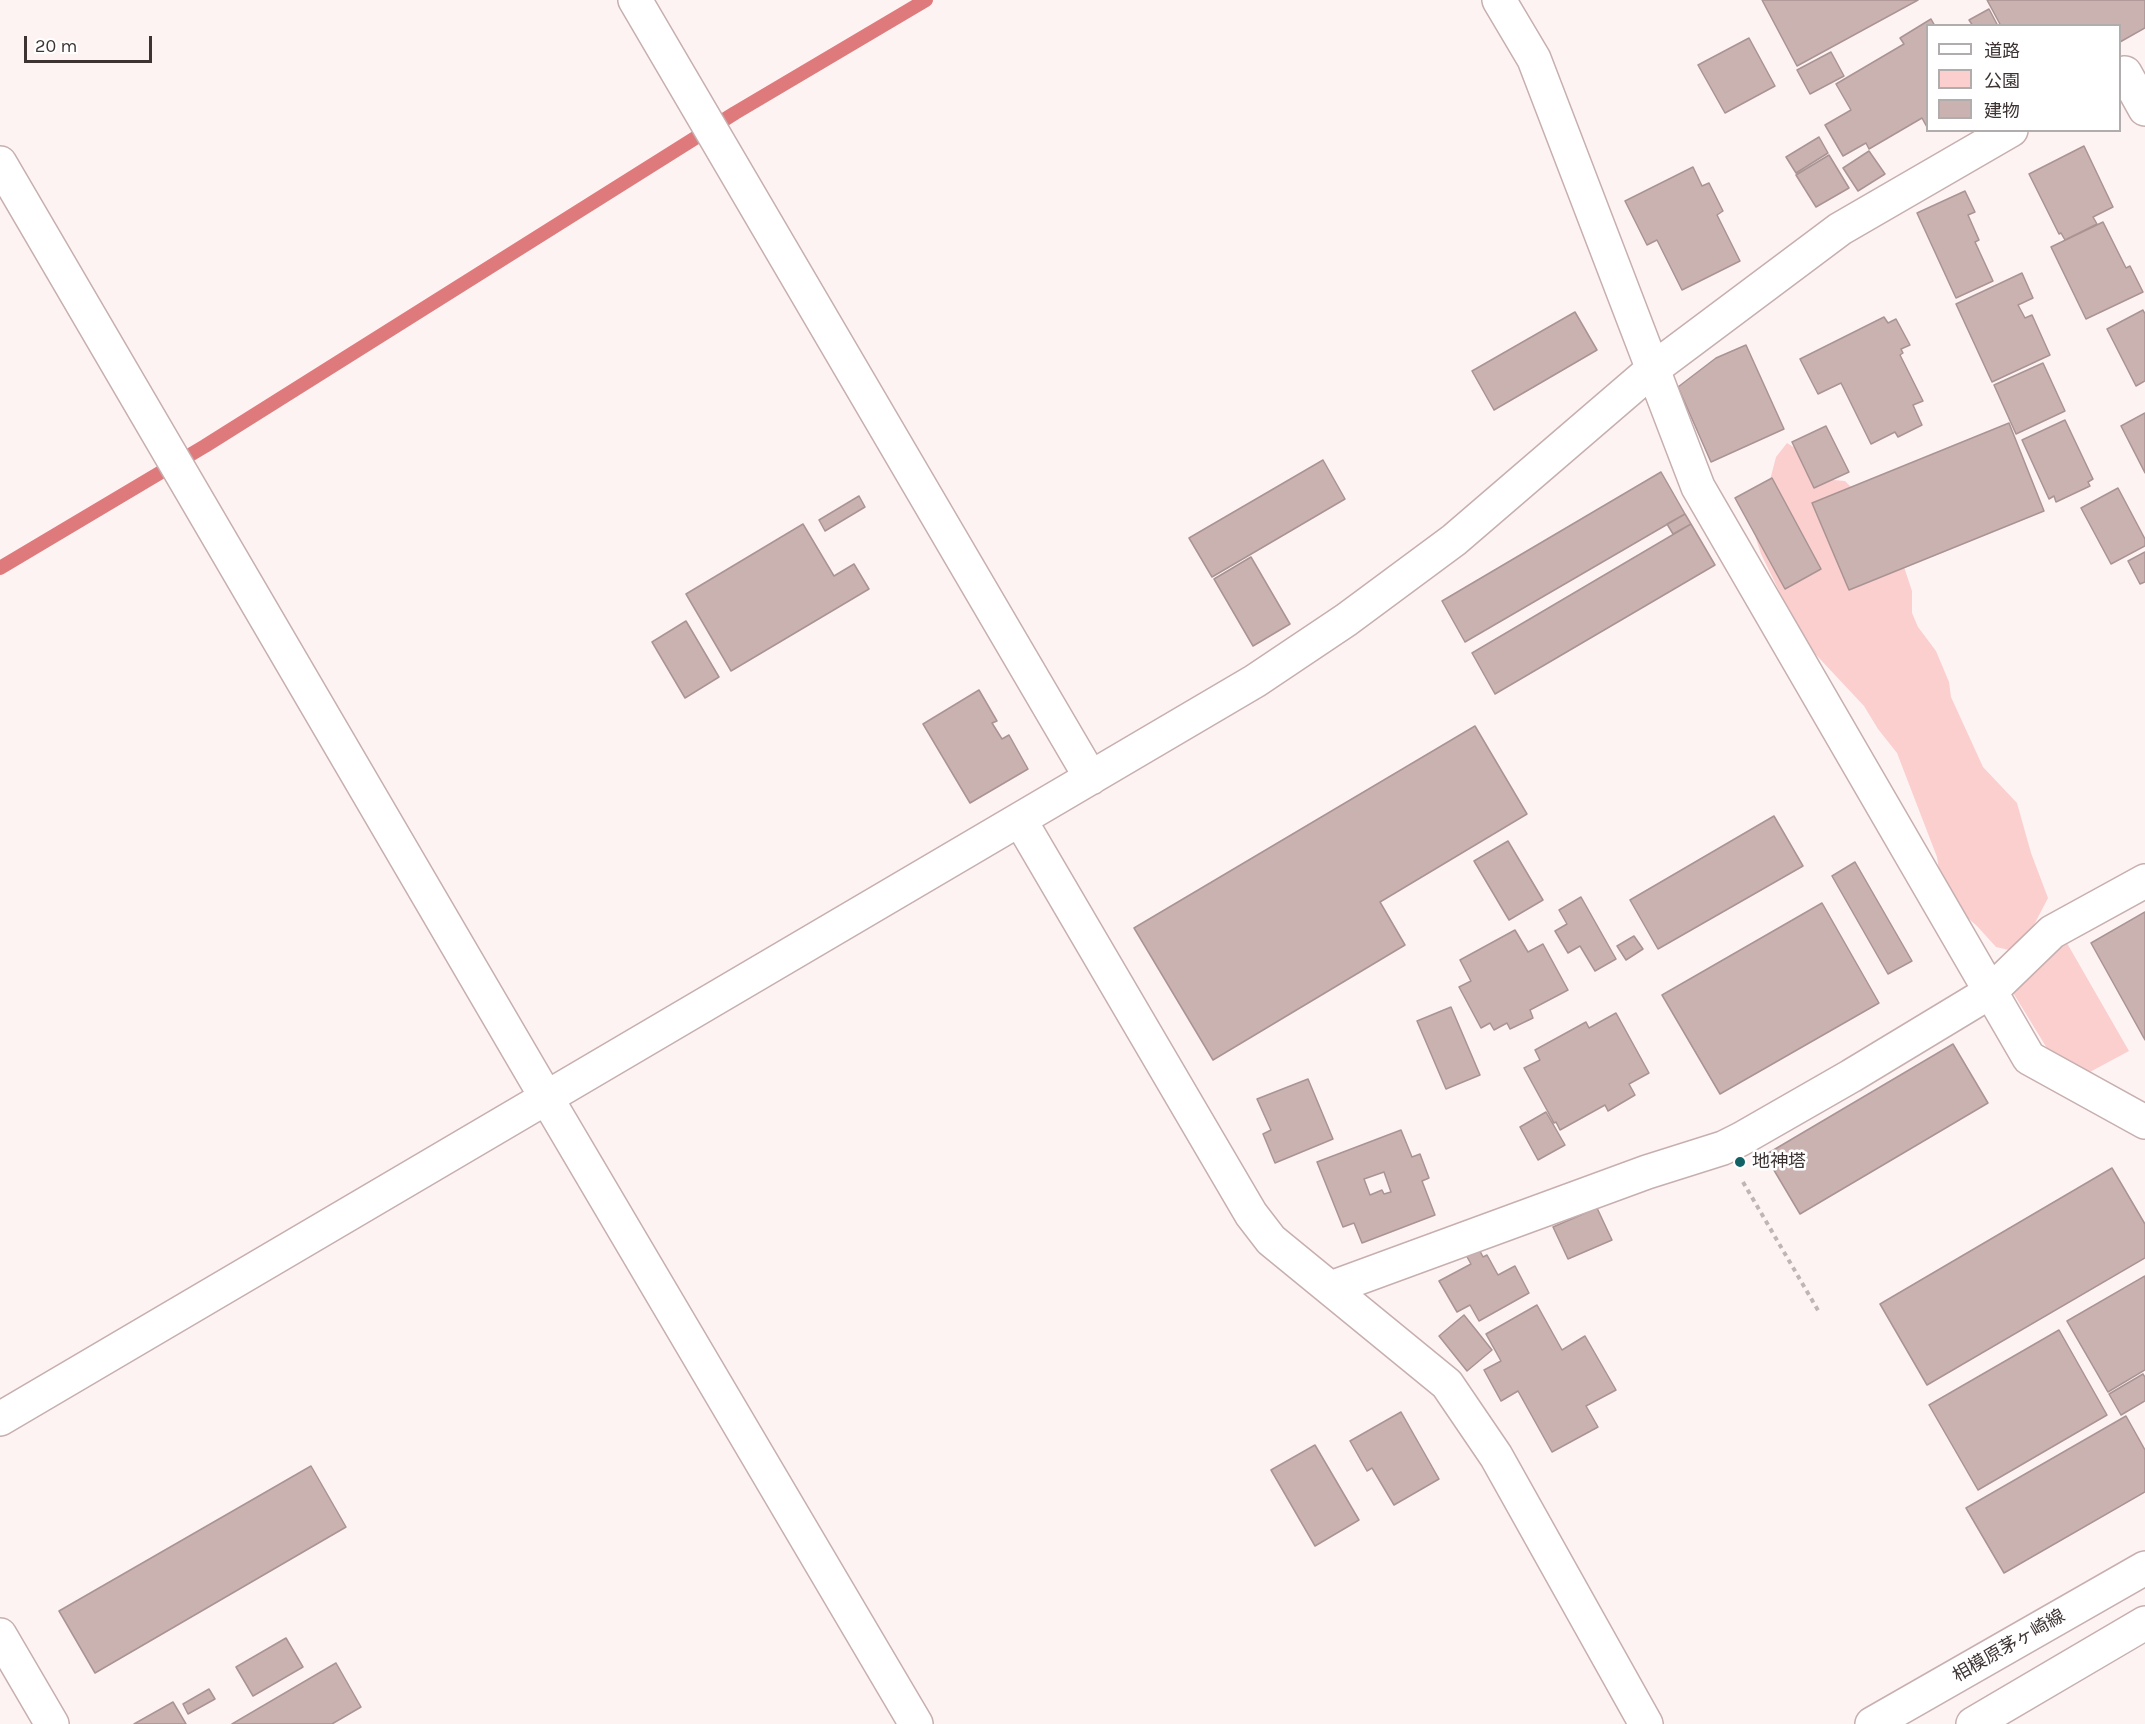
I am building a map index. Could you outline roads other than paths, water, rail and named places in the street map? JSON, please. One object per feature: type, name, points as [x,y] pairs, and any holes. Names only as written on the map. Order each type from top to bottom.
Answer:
[{"type":"street","points":[[635,0],[1091,778]]},
{"type":"street","points":[[1499,0],[1534,59],[1698,487],[2029,1058],[2145,1122]]},
{"type":"street","points":[[2130,70],[2145,109]]},
{"type":"street","points":[[0,1419],[1255,681],[1346,620],[1454,540],[1653,369],[1840,229],[2008,132]]},
{"type":"street","points":[[0,163],[916,1724]]},
{"type":"street","points":[[1020,820],[1251,1214],[1271,1240],[1447,1384],[1496,1456],[1646,1724]]},
{"type":"street","points":[[1331,1288],[1636,1176],[1723,1148],[1841,1082],[1990,992],[2052,932],[2145,881]]},
{"type":"street","name":"相模原茅ヶ崎線","points":[[1872,1724],[2145,1568]]},
{"type":"street","points":[[1973,1724],[2145,1623]]},
{"type":"street","points":[[0,1635],[52,1724]]},
{"type":"waterway","points":[[0,568],[205,446],[735,113],[926,0]]},
{"type":"place","name":"地神塔","points":[[1740,1162]]}]
